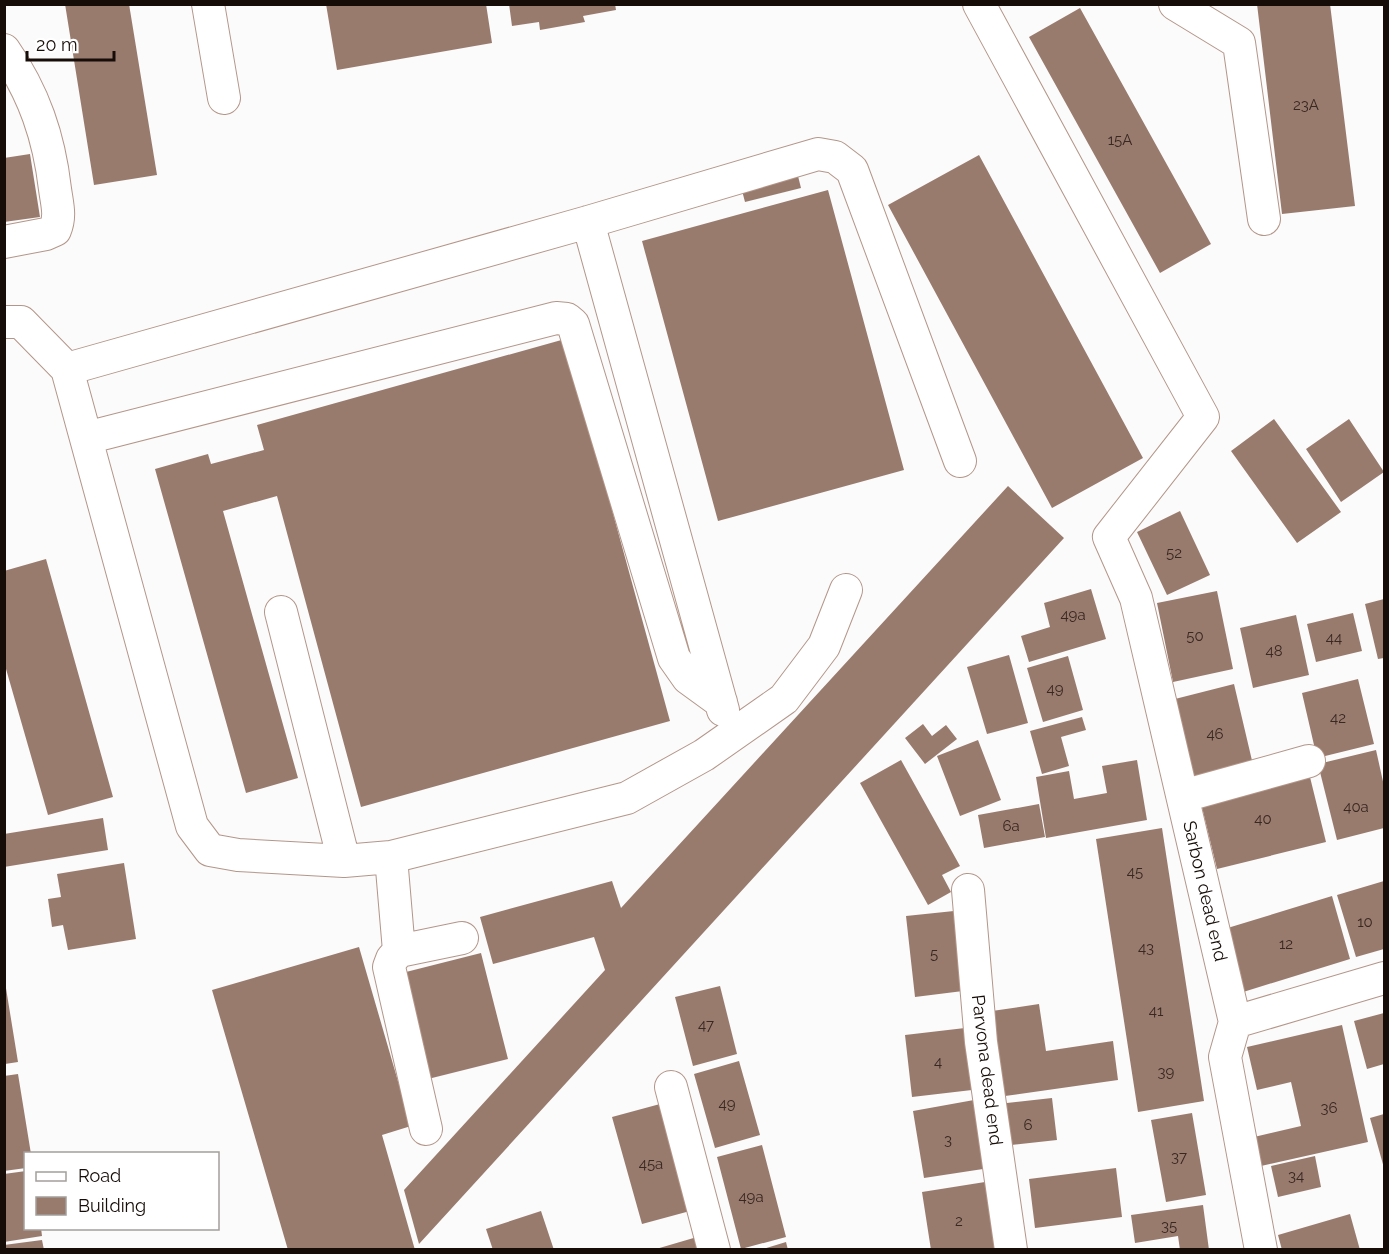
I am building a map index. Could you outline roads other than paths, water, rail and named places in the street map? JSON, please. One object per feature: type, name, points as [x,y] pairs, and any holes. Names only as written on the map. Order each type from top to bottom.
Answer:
[{"type":"street","points":[[208,4],[224,98]]},
{"type":"street","name":"Sarbon dead end","points":[[979,4],[1203,417],[1109,537],[1136,598],[1235,1022],[1225,1057],[1262,1250]]},
{"type":"street","points":[[1174,4],[1239,43],[1264,219]]},
{"type":"street","points":[[4,50],[41,119],[52,160],[59,219],[55,230],[46,234],[4,242]]},
{"type":"street","points":[[67,369],[588,222],[818,154],[835,157],[852,170],[960,461]]},
{"type":"street","points":[[588,222],[730,738]]},
{"type":"street","points":[[86,438],[556,318],[567,319],[573,324],[674,658],[688,678],[720,702]]},
{"type":"street","points":[[4,322],[21,322],[67,369],[192,826],[210,850],[238,855],[344,861],[391,857],[627,798],[704,755],[784,699],[824,646],[846,590]]},
{"type":"street","points":[[281,612],[344,861]]},
{"type":"street","points":[[1183,796],[1309,761]]},
{"type":"street","points":[[391,857],[399,951]]},
{"type":"street","name":"Parvona dead end","points":[[968,890],[981,1042],[1011,1250]]},
{"type":"street","points":[[426,1129],[389,967],[399,951],[462,938]]},
{"type":"street","points":[[1235,1022],[1384,978]]},
{"type":"street","points":[[671,1087],[714,1250]]}]
